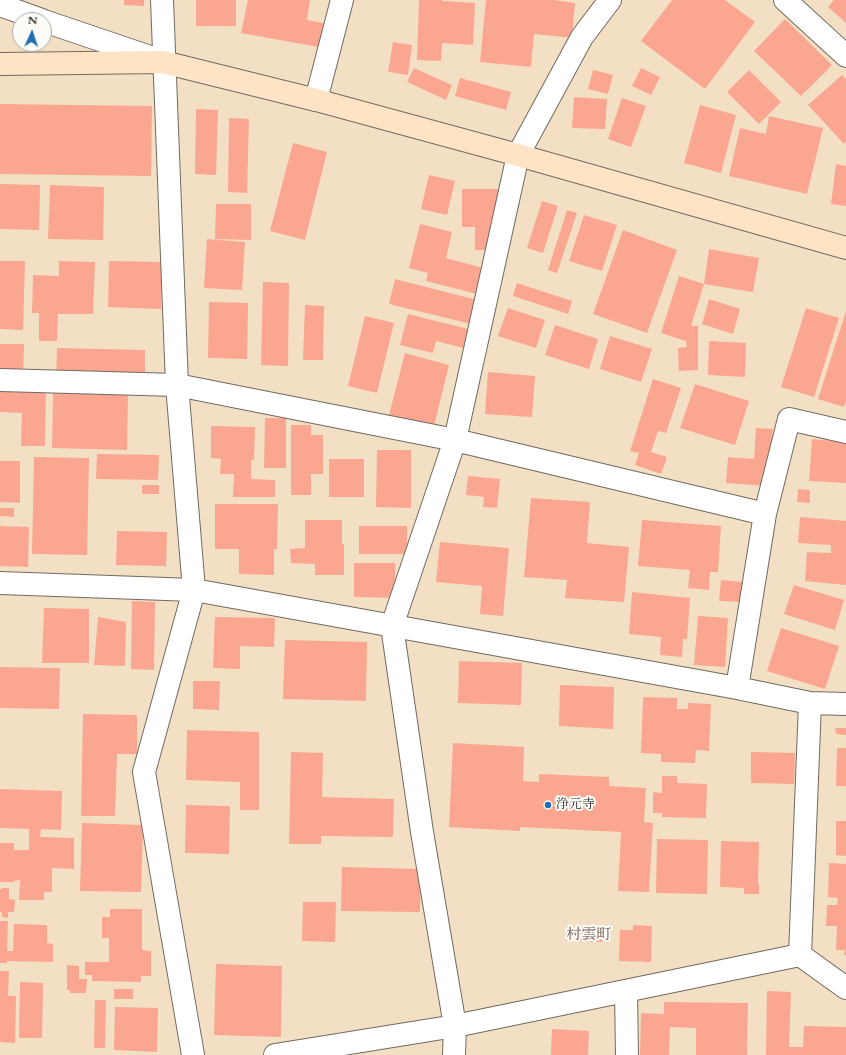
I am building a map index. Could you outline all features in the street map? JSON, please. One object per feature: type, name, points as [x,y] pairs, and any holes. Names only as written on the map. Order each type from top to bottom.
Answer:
[{"type":"street","points":[[162,0],[163,62],[177,385],[194,590],[144,772],[193,1055]]},
{"type":"street","points":[[316,100],[342,0]]},
{"type":"street","points":[[454,1055],[455,1026],[422,832],[392,626],[455,440],[518,155],[582,37],[610,0]]},
{"type":"street","points":[[785,0],[846,56]]},
{"type":"street","points":[[0,5],[20,12]]},
{"type":"street","points":[[52,23],[163,62],[316,100],[518,155],[846,248]]},
{"type":"street","points":[[0,64],[163,62]]},
{"type":"street","points":[[0,380],[177,385],[455,440],[765,514]]},
{"type":"street","points":[[737,688],[765,514],[790,419],[846,432]]},
{"type":"street","points":[[0,583],[194,590],[737,688],[810,703],[846,704]]},
{"type":"street","points":[[800,955],[810,703]]},
{"type":"street","points":[[275,1055],[455,1026],[800,955],[846,988]]},
{"type":"street","points":[[626,990],[627,1055]]},
{"type":"building","points":[[124,0],[144,0],[144,6],[124,5]]},
{"type":"building","points":[[196,0],[236,0],[236,26],[196,26]]},
{"type":"building","points":[[248,0],[310,0],[307,20],[328,24],[324,48],[241,33]]},
{"type":"building","points":[[419,0],[442,0],[475,3],[473,45],[442,43],[441,61],[417,60]]},
{"type":"building","points":[[486,0],[554,0],[575,3],[572,38],[534,34],[531,67],[480,62]]},
{"type":"building","points":[[672,0],[725,0],[755,22],[705,89],[641,41]]},
{"type":"building","points":[[834,0],[846,0],[846,23],[828,7]]},
{"type":"building","points":[[785,19],[832,65],[801,96],[754,51]]},
{"type":"building","points":[[393,42],[412,45],[408,75],[388,72]]},
{"type":"building","points":[[414,68],[452,85],[446,100],[407,82]]},
{"type":"building","points":[[641,68],[660,77],[651,95],[632,86]]},
{"type":"building","points":[[593,70],[613,75],[608,94],[588,89]]},
{"type":"building","points":[[749,70],[781,102],[759,124],[727,92]]},
{"type":"building","points":[[842,75],[846,79],[846,141],[844,144],[808,105]]},
{"type":"building","points":[[460,78],[511,92],[506,110],[455,96]]},
{"type":"building","points":[[574,97],[607,99],[605,129],[572,128]]},
{"type":"building","points":[[622,98],[646,106],[631,147],[608,139]]},
{"type":"building","points":[[0,104],[152,106],[151,176],[0,174]]},
{"type":"building","points":[[700,105],[736,115],[721,173],[684,163]]},
{"type":"building","points":[[196,109],[218,110],[216,175],[195,174]]},
{"type":"building","points":[[769,116],[823,128],[807,194],[729,176],[740,128],[766,134]]},
{"type":"building","points":[[229,118],[249,119],[247,193],[228,192]]},
{"type":"building","points":[[293,143],[327,152],[305,240],[270,231]]},
{"type":"building","points":[[836,164],[846,166],[846,206],[831,204]]},
{"type":"building","points":[[429,175],[455,181],[447,215],[421,209]]},
{"type":"building","points":[[0,184],[40,185],[39,230],[0,229]]},
{"type":"building","points":[[50,185],[104,187],[103,240],[48,239]]},
{"type":"building","points":[[462,189],[500,189],[500,226],[490,226],[490,250],[475,250],[475,227],[462,227]]},
{"type":"building","points":[[542,201],[558,206],[543,253],[527,248]]},
{"type":"building","points":[[216,204],[251,204],[251,240],[215,239]]},
{"type":"building","points":[[567,210],[577,213],[557,273],[548,270]]},
{"type":"building","points":[[584,215],[617,225],[602,271],[569,261]]},
{"type":"building","points":[[420,224],[452,232],[446,258],[483,268],[477,294],[426,281],[428,273],[409,268]]},
{"type":"building","points":[[623,230],[677,250],[647,333],[593,314]]},
{"type":"building","points":[[207,239],[245,242],[242,290],[204,288]]},
{"type":"building","points":[[709,249],[759,258],[753,292],[704,284]]},
{"type":"building","points":[[0,261],[25,261],[23,330],[0,329]]},
{"type":"building","points":[[59,261],[95,262],[93,314],[58,314],[57,341],[39,341],[39,313],[32,313],[33,275],[59,276]]},
{"type":"building","points":[[109,261],[162,262],[161,309],[108,307]]},
{"type":"building","points":[[679,276],[704,284],[691,326],[698,326],[698,370],[679,371],[678,348],[687,347],[686,341],[661,333]]},
{"type":"building","points":[[395,279],[477,300],[471,324],[389,304]]},
{"type":"building","points":[[263,282],[289,283],[288,366],[261,365]]},
{"type":"building","points":[[517,283],[572,301],[568,314],[513,296]]},
{"type":"building","points":[[709,299],[740,309],[733,334],[702,324]]},
{"type":"building","points":[[209,302],[248,303],[247,359],[208,358]]},
{"type":"building","points":[[305,305],[324,306],[323,360],[303,360]]},
{"type":"building","points":[[508,308],[545,320],[536,348],[498,336]]},
{"type":"building","points":[[806,308],[839,318],[814,397],[781,387]]},
{"type":"building","points":[[846,311],[846,401],[844,407],[818,399]]},
{"type":"building","points":[[408,314],[468,329],[463,348],[436,341],[433,353],[400,345]]},
{"type":"building","points":[[365,316],[394,323],[377,393],[348,386]]},
{"type":"building","points":[[555,325],[598,339],[589,369],[545,355]]},
{"type":"building","points":[[610,336],[652,349],[641,382],[600,369]]},
{"type":"building","points":[[709,341],[746,343],[745,377],[708,375]]},
{"type":"building","points":[[0,344],[24,344],[23,375],[0,374]]},
{"type":"building","points":[[57,348],[145,350],[145,380],[56,378]]},
{"type":"building","points":[[405,353],[449,365],[434,426],[389,415]]},
{"type":"building","points":[[488,372],[535,376],[532,417],[485,414]]},
{"type":"building","points":[[653,379],[681,388],[666,433],[658,431],[651,452],[667,457],[661,474],[635,465],[639,453],[630,451]]},
{"type":"building","points":[[695,384],[749,401],[735,445],[680,428]]},
{"type":"building","points":[[46,385],[45,446],[21,446],[22,413],[0,412],[0,386]]},
{"type":"building","points":[[53,393],[128,395],[127,450],[52,448]]},
{"type":"building","points":[[265,418],[286,418],[286,468],[264,468]]},
{"type":"building","points":[[291,425],[311,425],[311,435],[323,435],[323,474],[311,474],[311,495],[291,495]]},
{"type":"building","points":[[211,426],[255,427],[254,460],[251,460],[251,479],[275,480],[275,497],[233,497],[234,474],[220,474],[221,459],[211,458]]},
{"type":"building","points":[[756,428],[773,429],[769,470],[765,486],[726,483],[728,457],[754,459]]},
{"type":"building","points":[[812,439],[846,442],[846,483],[809,481]]},
{"type":"building","points":[[377,450],[411,450],[411,508],[376,507]]},
{"type":"building","points":[[97,454],[159,455],[158,480],[96,479]]},
{"type":"building","points":[[34,457],[89,458],[87,555],[32,554]]},
{"type":"building","points":[[329,459],[364,459],[364,497],[329,497]]},
{"type":"building","points":[[0,461],[20,461],[20,503],[0,502]]},
{"type":"building","points":[[468,476],[500,479],[497,508],[483,507],[484,497],[466,495]]},
{"type":"building","points":[[142,485],[159,485],[159,494],[142,494]]},
{"type":"building","points":[[798,489],[810,490],[810,503],[797,502]]},
{"type":"building","points":[[531,498],[590,502],[587,543],[629,547],[624,602],[565,598],[567,580],[524,577]]},
{"type":"building","points":[[215,504],[278,504],[277,549],[274,549],[274,575],[239,574],[239,549],[215,549]]},
{"type":"building","points":[[0,508],[14,508],[14,517],[0,516]]},
{"type":"building","points":[[800,517],[846,521],[846,585],[805,581],[807,552],[831,553],[831,545],[798,543]]},
{"type":"building","points":[[305,520],[342,520],[344,575],[315,575],[315,564],[291,563],[290,549],[305,548]]},
{"type":"building","points":[[642,520],[721,526],[718,572],[710,572],[709,590],[688,588],[690,570],[638,566]]},
{"type":"building","points":[[0,526],[29,527],[28,567],[0,566]]},
{"type":"building","points":[[359,526],[407,526],[407,554],[359,554]]},
{"type":"building","points":[[117,531],[167,532],[166,566],[116,565]]},
{"type":"building","points":[[440,542],[509,548],[503,616],[480,614],[482,586],[436,582]]},
{"type":"building","points":[[354,563],[395,563],[395,598],[354,597]]},
{"type":"building","points":[[721,580],[743,582],[741,602],[719,601]]},
{"type":"building","points":[[794,585],[844,600],[835,630],[784,614]]},
{"type":"building","points":[[632,592],[690,598],[687,639],[683,639],[682,657],[660,655],[661,637],[629,634]]},
{"type":"building","points":[[132,601],[155,602],[154,670],[131,669]]},
{"type":"building","points":[[44,608],[89,609],[89,663],[42,663]]},
{"type":"building","points":[[698,616],[728,618],[725,667],[694,665]]},
{"type":"building","points":[[98,617],[126,622],[125,666],[94,665]]},
{"type":"building","points":[[215,617],[275,618],[274,647],[240,646],[240,669],[213,668]]},
{"type":"building","points":[[781,628],[839,646],[825,689],[767,671]]},
{"type":"building","points":[[285,640],[367,642],[366,701],[283,699]]},
{"type":"building","points":[[459,661],[522,663],[521,705],[458,703]]},
{"type":"building","points":[[0,667],[60,668],[59,709],[0,708]]},
{"type":"building","points":[[193,681],[220,681],[219,710],[193,709]]},
{"type":"building","points":[[560,685],[614,687],[613,729],[559,726]]},
{"type":"building","points":[[643,697],[677,698],[677,709],[688,709],[688,703],[711,704],[709,751],[696,750],[695,763],[661,762],[661,754],[641,753]]},
{"type":"building","points":[[83,714],[137,715],[137,754],[117,754],[115,816],[81,816]]},
{"type":"building","points":[[835,728],[846,728],[846,735],[836,734]]},
{"type":"building","points":[[187,730],[259,732],[259,810],[240,810],[240,782],[186,780]]},
{"type":"building","name":"浄元寺","points":[[453,743],[524,747],[523,781],[539,782],[539,774],[609,777],[609,786],[646,788],[644,822],[653,823],[649,892],[618,891],[621,832],[520,827],[520,831],[449,827]]},
{"type":"building","points":[[837,748],[846,748],[846,786],[836,786]]},
{"type":"building","points":[[291,752],[323,753],[322,797],[394,799],[393,837],[321,836],[321,844],[289,844]]},
{"type":"building","points":[[751,752],[795,753],[794,784],[751,783]]},
{"type":"building","points":[[662,776],[677,776],[677,783],[707,784],[706,818],[662,817],[662,813],[653,813],[653,792],[662,793]]},
{"type":"building","points":[[0,789],[62,791],[61,830],[41,829],[40,837],[74,838],[74,869],[52,868],[52,892],[44,892],[44,900],[19,900],[20,880],[13,882],[0,882],[0,843],[14,843],[14,850],[29,850],[29,829],[0,828]]},
{"type":"building","points":[[186,805],[230,806],[229,854],[185,853]]},
{"type":"building","points":[[836,821],[846,821],[846,856],[836,855]]},
{"type":"building","points":[[82,823],[143,825],[141,892],[80,891]]},
{"type":"building","points":[[657,839],[708,840],[707,894],[656,893]]},
{"type":"building","points":[[721,841],[759,842],[759,894],[744,894],[744,888],[720,887]]},
{"type":"building","points":[[829,863],[846,864],[846,955],[844,955],[845,950],[836,950],[837,926],[826,926],[827,905],[837,905],[838,898],[828,897]]},
{"type":"building","points":[[342,867],[421,869],[420,912],[341,911]]},
{"type":"building","points":[[9,888],[9,899],[15,900],[14,912],[8,912],[8,918],[2,917],[2,912],[0,912],[0,889]]},
{"type":"building","points":[[303,902],[336,902],[335,942],[302,941]]},
{"type":"building","points":[[110,909],[142,909],[142,950],[151,951],[151,976],[141,976],[141,982],[92,981],[92,975],[85,975],[85,962],[109,962],[109,938],[102,938],[102,917],[110,917]]},
{"type":"building","points":[[0,921],[8,921],[7,951],[13,951],[14,924],[47,925],[47,943],[53,944],[53,962],[7,961],[7,963],[0,963]]},
{"type":"building","points":[[633,925],[652,926],[651,962],[619,961],[620,930],[633,930]]},
{"type":"building","points":[[577,929],[603,929],[602,942],[576,941]]},
{"type":"building","points":[[216,964],[282,966],[281,1037],[214,1035]]},
{"type":"building","points":[[67,965],[79,966],[79,979],[87,979],[86,993],[70,993],[70,990],[67,990]]},
{"type":"building","points":[[0,971],[9,971],[8,996],[16,996],[15,1043],[0,1042]]},
{"type":"building","points":[[20,982],[43,983],[42,1038],[19,1038]]},
{"type":"building","points":[[114,989],[133,989],[133,999],[114,999]]},
{"type":"building","points":[[767,991],[791,992],[789,1047],[803,1047],[804,1026],[846,1027],[846,1055],[766,1055]]},
{"type":"building","points":[[95,1000],[106,1000],[105,1048],[94,1048]]},
{"type":"building","points":[[664,1002],[748,1003],[747,1055],[696,1055],[696,1028],[670,1027],[669,1055],[640,1055],[641,1013],[664,1014]]},
{"type":"building","points":[[115,1007],[158,1008],[157,1052],[114,1050]]},
{"type":"building","points":[[552,1029],[589,1031],[588,1055],[551,1055]]},
{"type":"place","name":"浄元寺","points":[[548,805]]},
{"type":"district","name":"村雲町","points":[[589,936]]}]
